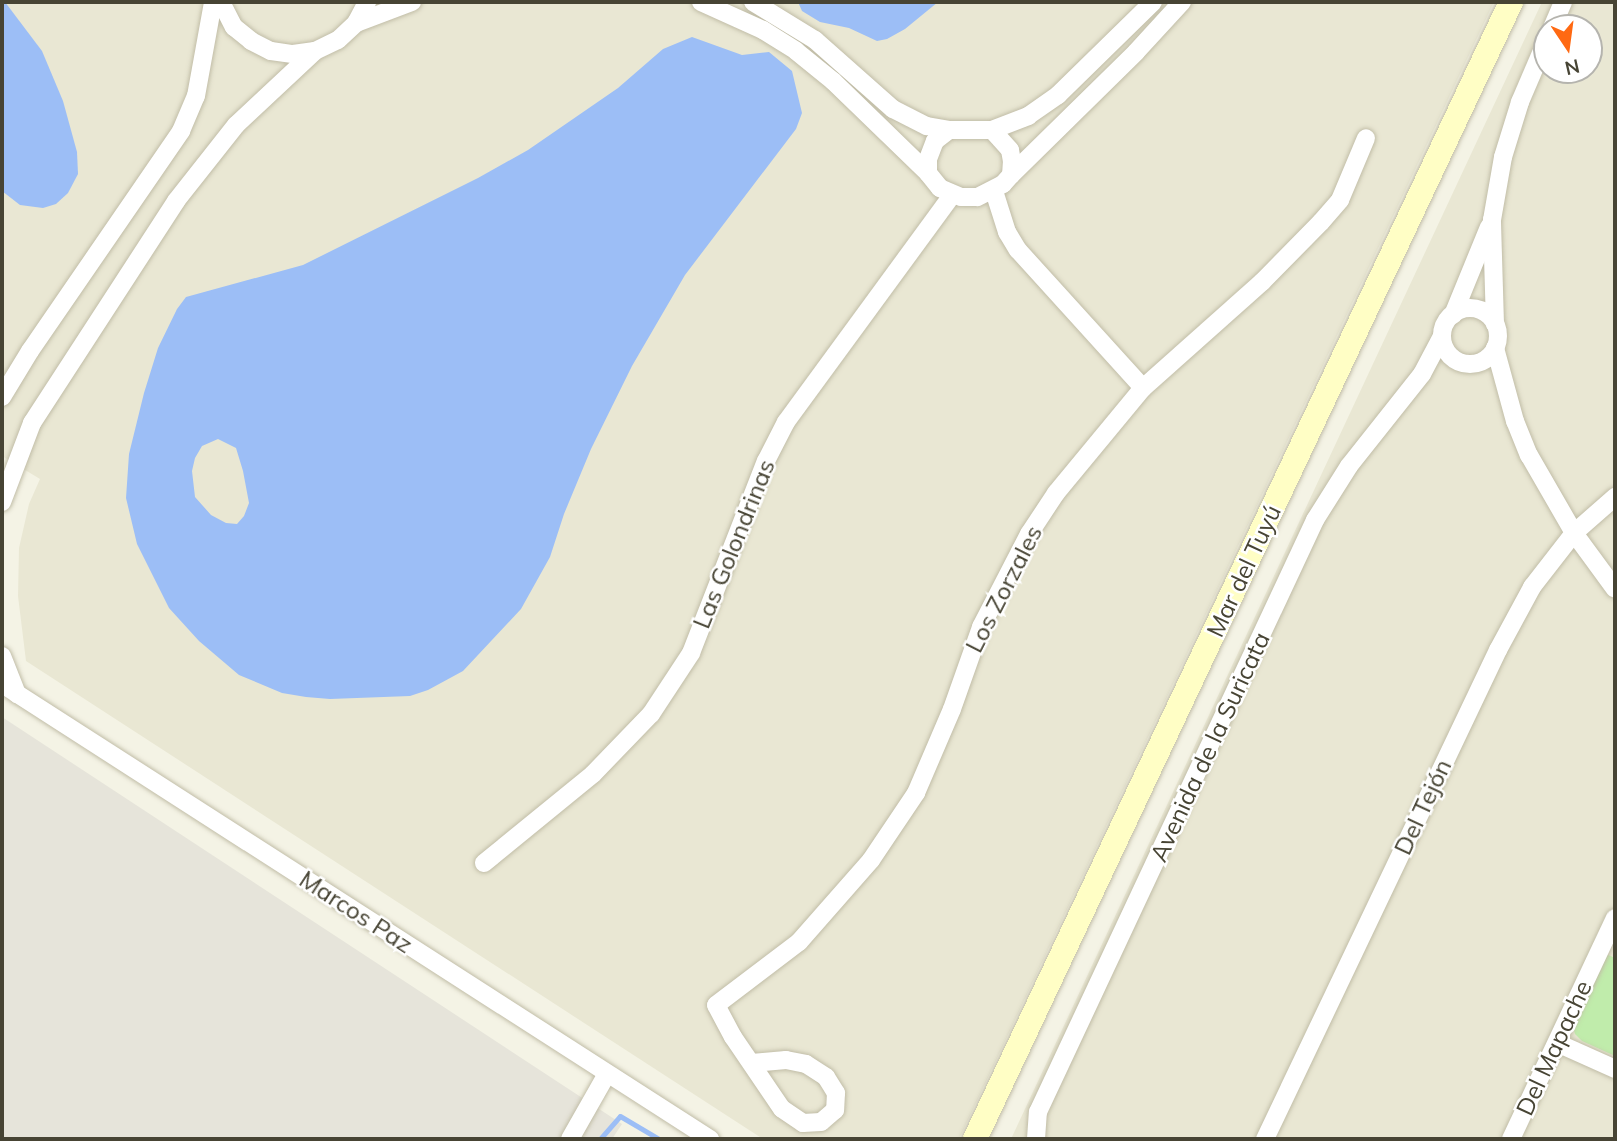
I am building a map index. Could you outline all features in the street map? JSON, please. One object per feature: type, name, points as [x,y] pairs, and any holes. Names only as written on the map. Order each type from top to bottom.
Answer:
[{"type":"street","points":[[2,397],[30,351],[181,131],[196,96],[213,2]]},
{"type":"street","points":[[221,2],[234,27],[251,41],[271,51],[293,54],[315,51]]},
{"type":"street","points":[[2,502],[32,423],[176,201],[236,125],[315,51],[338,40],[356,23],[367,2]]},
{"type":"street","points":[[356,23],[412,2]]},
{"type":"street","points":[[701,2],[763,30],[796,51],[833,81],[928,173],[940,188],[952,195],[977,197],[995,191],[1175,4]]},
{"type":"street","points":[[753,2],[815,40],[893,109],[927,126],[949,130],[992,130],[1028,116],[1058,95],[1153,2]]},
{"type":"street","name":"Mar del Tuyú","points":[[975,1139],[1511,2]]},
{"type":"street","name":"Avenida de la Suricata","points":[[1036,1139],[1038,1112],[1315,520],[1349,466],[1422,374],[1447,321],[1453,315],[1492,220],[1510,135],[1533,72]]},
{"type":"street","points":[[928,173],[930,148],[949,130]]},
{"type":"street","points":[[992,130],[1010,150],[1011,175]]},
{"type":"street","name":"Los Zorzales","points":[[752,1063],[786,1060],[806,1064],[826,1077],[836,1093],[835,1110],[821,1122],[803,1124],[782,1109],[752,1063],[716,1005],[799,942],[847,890],[896,825],[916,793],[935,751],[981,627],[1029,534],[1086,453],[1143,388],[1262,282],[1340,200],[1366,138]]},
{"type":"street","points":[[995,191],[1007,232],[1018,250],[1143,388]]},
{"type":"street","name":"Las Golondrinas","points":[[484,863],[593,774],[624,744],[663,698],[691,653],[766,461],[786,422],[952,195]]},
{"type":"street","name":"Avenida de la Suricata","points":[[1492,220],[1495,324],[1498,340],[1495,348],[1515,421],[1529,455],[1574,533],[1615,589]]},
{"type":"street","points":[[1453,315],[1468,308],[1476,309],[1490,317],[1495,324]]},
{"type":"street","points":[[1442,336],[1447,352],[1453,358],[1468,364],[1484,360],[1495,348]]},
{"type":"street","name":"Avenida de la Suricata","points":[[1422,374],[1437,363],[1453,358]]},
{"type":"street","points":[[1476,363],[1504,381]]},
{"type":"street","name":"Del Tejón","points":[[1265,1139],[1498,650],[1532,587],[1574,533],[1615,497]]},
{"type":"street","points":[[2,656],[9,689]]},
{"type":"street","name":"Marcos Paz","points":[[9,689],[710,1139]]},
{"type":"street","name":"Del Mapache","points":[[1511,1139],[1615,918]]},
{"type":"street","points":[[1557,1042],[1615,1069]]},
{"type":"street","points":[[570,1139],[607,1074]]},
{"type":"shaded area","points":[[2,2],[1494,2],[959,1139],[763,1139],[26,661],[18,596],[19,548],[29,504],[40,479],[2,456]]},
{"type":"shaded area","points":[[1542,2],[1615,2],[1615,1139],[1011,1139],[1533,21],[1533,84],[1603,84],[1603,14],[1536,14]]},
{"type":"shaded area","points":[[2,717],[622,1124],[612,1139],[2,1139]]},
{"type":"green space","points":[[1604,953],[1615,958],[1615,1056],[1582,1041],[1575,1034],[1572,1023]]},
{"type":"water","points":[[2,2],[5,2],[42,51],[63,101],[77,152],[78,174],[68,193],[56,204],[43,208],[20,205],[2,191]]},
{"type":"water","points":[[798,2],[938,2],[905,29],[887,39],[877,41],[849,28],[820,22],[802,11]]},
{"type":"water","points":[[692,37],[742,55],[769,52],[792,71],[802,113],[796,129],[685,275],[632,366],[591,449],[564,514],[550,557],[521,609],[463,671],[428,690],[410,696],[330,699],[306,697],[282,693],[239,675],[199,641],[169,608],[137,544],[126,498],[129,454],[144,393],[158,348],[177,309],[186,297],[303,265],[478,178],[528,150],[618,88],[663,49]],"holes":[[[218,439],[236,448],[249,503],[244,516],[237,524],[226,523],[211,515],[195,497],[192,471],[202,446]]]},
{"type":"waterway","points":[[600,1139],[620,1116],[659,1139]]}]
